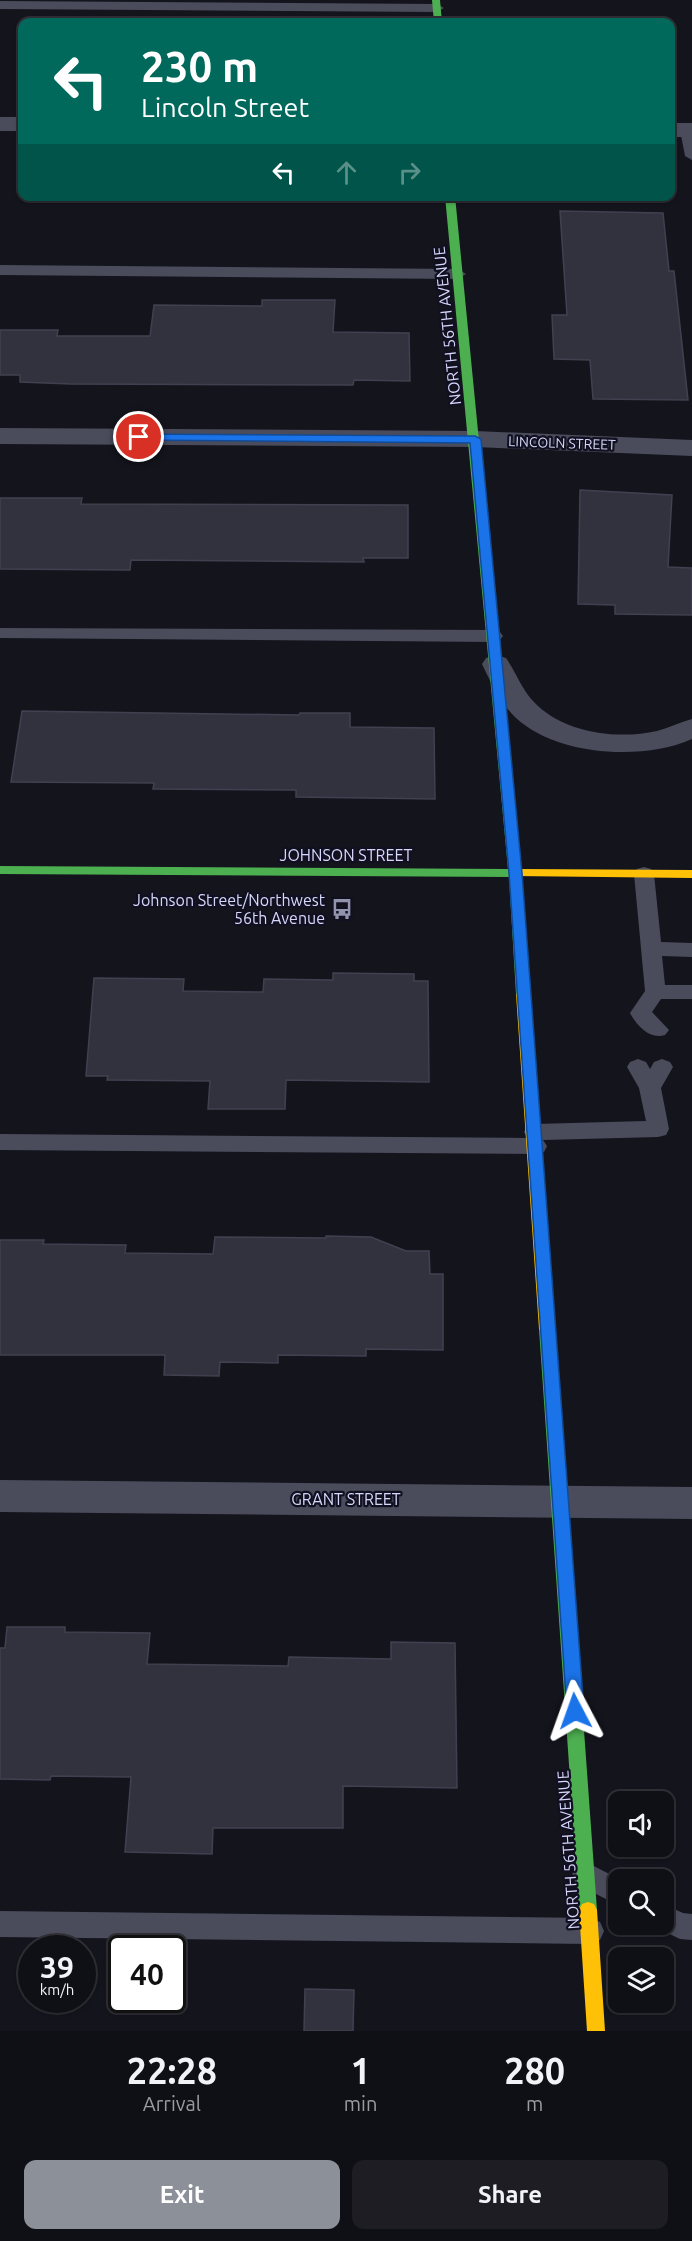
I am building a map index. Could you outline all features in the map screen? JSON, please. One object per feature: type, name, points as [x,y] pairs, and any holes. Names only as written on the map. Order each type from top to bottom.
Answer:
[{"type":"street","points":[[0,124],[18,124]]},
{"type":"street","name":"NORTH 56TH AVENUE","points":[[451,201],[515,873],[561,1501],[596,2031]]},
{"type":"street","name":"LINCOLN STREET","points":[[0,436],[475,439],[692,448]]},
{"type":"street","points":[[495,650],[515,699],[532,716],[553,729],[586,739],[627,743],[656,742],[692,728]]},
{"type":"street","name":"JOHNSON STREET","points":[[0,870],[692,874]]},
{"type":"street","name":"GRANT STREET","points":[[0,1496],[692,1503]]},
{"type":"lane","points":[[0,5],[437,4]]},
{"type":"lane","points":[[683,130],[692,156]]},
{"type":"lane","points":[[0,270],[458,274]]},
{"type":"lane","points":[[0,633],[495,650]]},
{"type":"lane","points":[[644,874],[655,992],[637,1021],[658,1030]]},
{"type":"lane","points":[[651,950],[692,950]]},
{"type":"lane","points":[[655,992],[692,992]]},
{"type":"lane","points":[[0,1143],[535,1139],[658,1129],[650,1088],[638,1067]]},
{"type":"lane","points":[[650,1088],[662,1067]]},
{"type":"lane","points":[[586,1875],[608,1887]]},
{"type":"lane","points":[[674,1923],[692,1927]]},
{"type":"lane","points":[[0,1924],[590,1931]]},
{"type":"building","points":[[560,211],[663,213],[669,271],[674,271],[688,400],[593,399],[590,360],[554,359],[552,315],[567,315]]},
{"type":"building","points":[[262,300],[335,300],[333,332],[409,333],[410,381],[354,380],[353,385],[71,384],[20,382],[20,375],[0,375],[0,330],[58,330],[57,336],[150,336],[154,305],[262,306]]},
{"type":"building","points":[[580,490],[672,495],[668,567],[692,568],[692,615],[615,614],[615,605],[578,604]]},
{"type":"building","points":[[0,498],[82,498],[81,504],[408,505],[408,558],[363,558],[364,562],[131,560],[130,570],[0,569]]},
{"type":"building","points":[[22,711],[299,715],[300,713],[350,713],[350,727],[434,728],[435,799],[296,797],[296,790],[153,789],[154,783],[11,782]]},
{"type":"building","points":[[333,973],[414,974],[414,981],[428,981],[429,1082],[286,1080],[285,1109],[208,1109],[210,1081],[107,1080],[108,1076],[86,1076],[94,978],[184,979],[183,991],[263,992],[264,979],[333,980]]},
{"type":"building","points":[[326,1236],[371,1237],[406,1251],[429,1251],[430,1274],[443,1274],[443,1350],[366,1349],[366,1356],[278,1355],[278,1363],[220,1362],[219,1376],[164,1375],[165,1355],[0,1355],[0,1240],[44,1240],[43,1244],[126,1245],[125,1253],[213,1254],[215,1237],[326,1238]]},
{"type":"building","points":[[7,1627],[65,1627],[65,1632],[150,1633],[147,1664],[288,1666],[289,1657],[391,1659],[391,1642],[455,1643],[457,1788],[343,1786],[343,1828],[213,1828],[212,1854],[125,1852],[131,1777],[51,1776],[50,1780],[0,1779],[0,1648],[5,1648]]},
{"type":"building","points":[[305,1989],[354,1990],[353,2031],[304,2031]]},
{"type":"traffic: fast","points":[[436,0],[438,18]]},
{"type":"traffic: fast","points":[[450,201],[515,873],[523,994]]},
{"type":"traffic: fast","points":[[0,870],[518,873]]},
{"type":"traffic: fast","points":[[547,1329],[588,1910]]},
{"type":"traffic: slow","points":[[518,873],[692,874]]},
{"type":"traffic: slow","points":[[523,994],[547,1329]]},
{"type":"traffic: slow","points":[[588,1910],[596,2031]]},
{"type":"place","name":"Johnson Street/Northwest 56th Avenue","points":[[342,909]]},
{"type":"route","points":[[139,437],[475,439],[515,873],[575,1711]]}]
